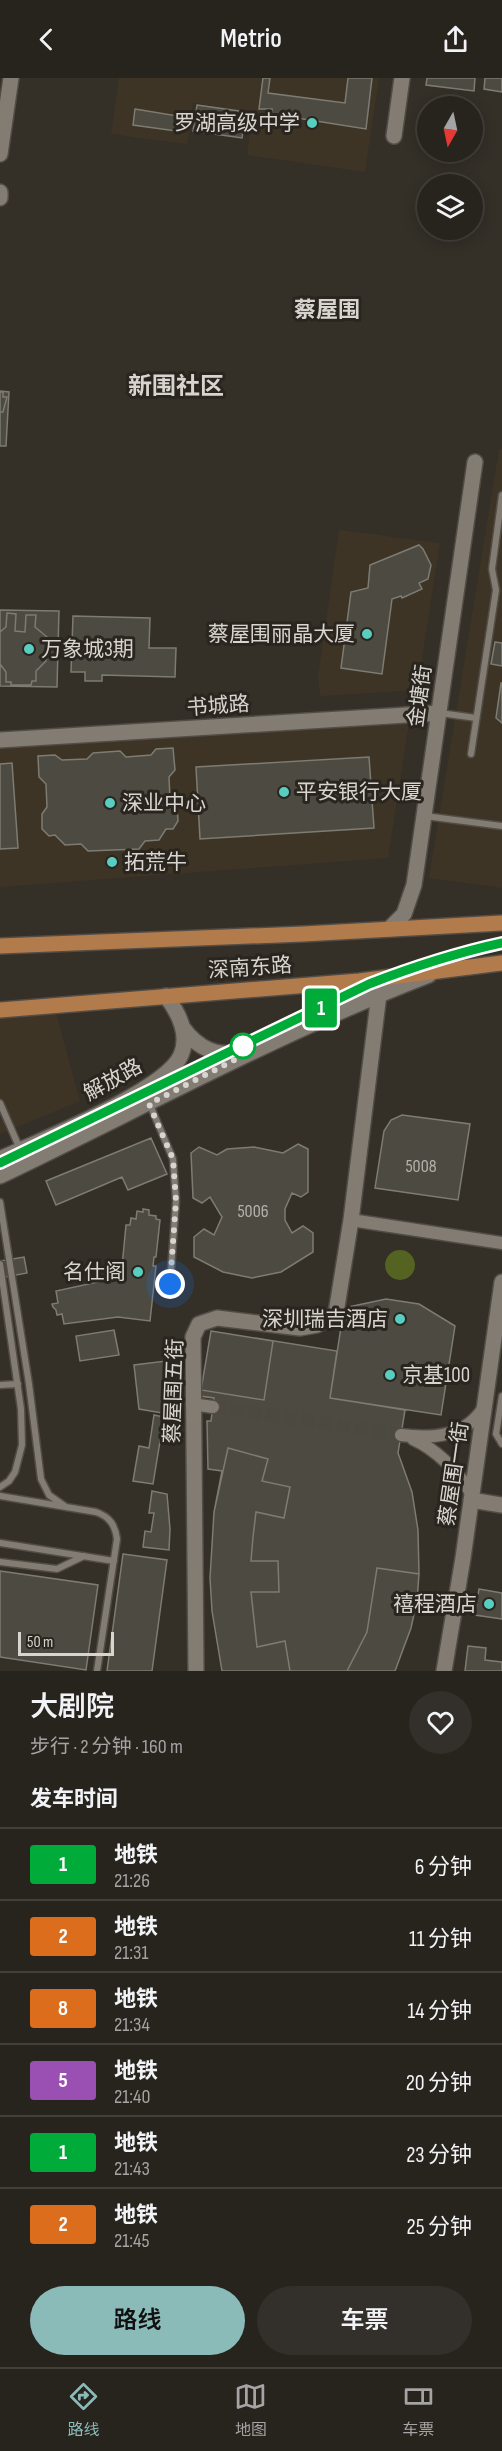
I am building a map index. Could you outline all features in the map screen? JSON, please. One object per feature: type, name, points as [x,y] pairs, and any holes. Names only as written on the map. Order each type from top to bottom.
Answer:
[{"type":"main road","name":"深南东路","points":[[0,946],[502,923]]},
{"type":"main road","name":"深南东路","points":[[0,1010],[359,981],[501,964]]},
{"type":"street","points":[[0,154],[11,78]]},
{"type":"street","points":[[394,136],[402,78]]},
{"type":"street","name":"金塘街","points":[[389,929],[404,914],[412,895],[474,462]]},
{"type":"street","name":"书城路","points":[[0,740],[439,713]]},
{"type":"street","name":"解放路","points":[[0,1176],[248,1053],[379,994],[445,969]]},
{"type":"street","name":"蔡屋围五街","points":[[196,1671],[193,1337],[199,1324],[218,1318],[300,1328],[317,1325],[336,1313],[351,1220],[379,994]]},
{"type":"street","points":[[166,996],[173,1005],[183,1028],[197,1044],[218,1054],[248,1053]]},
{"type":"street","name":"解放路","points":[[0,1159],[131,1098],[168,1072],[184,1047],[183,1028]]},
{"type":"street","points":[[351,1220],[502,1243]]},
{"type":"street","name":"蔡屋围一街","points":[[444,1671],[502,1282]]},
{"type":"street","points":[[192,1404],[213,1407]]},
{"type":"street","points":[[484,1406],[474,1420],[455,1432],[431,1437],[401,1435],[426,1445],[437,1453],[456,1471],[471,1497],[502,1505]]},
{"type":"lane","points":[[471,754],[499,588],[492,569],[502,495]]},
{"type":"lane","points":[[439,713],[476,718]]},
{"type":"lane","points":[[424,816],[502,826]]},
{"type":"lane","points":[[0,1103],[20,1150]]},
{"type":"lane","points":[[149,1104],[173,1159],[176,1201],[170,1284]]},
{"type":"lane","points":[[0,1202],[29,1384],[41,1479],[49,1495],[66,1507]]},
{"type":"lane","points":[[0,1264],[18,1384],[22,1445],[15,1472],[9,1481],[0,1487]]},
{"type":"lane","points":[[0,1385],[18,1384]]},
{"type":"lane","points":[[502,1396],[496,1434],[502,1444]]},
{"type":"lane","points":[[0,1496],[96,1512],[108,1518],[115,1530],[117,1539],[97,1671]]},
{"type":"lane","points":[[0,1544],[114,1561]]},
{"type":"lane","points":[[0,1562],[57,1569],[84,1556]]},
{"type":"shaded area","name":"罗湖高级中学","points":[[119,78],[379,78],[365,172],[247,155],[252,112],[193,103],[187,144],[111,134]]},
{"type":"shaded area","points":[[502,448],[502,888],[429,878],[499,450]]},
{"type":"shaded area","points":[[339,530],[440,543],[420,671],[405,691],[320,696],[318,676]]},
{"type":"shaded area","points":[[409,723],[388,858],[0,887],[0,749]]},
{"type":"shaded area","points":[[56,1013],[80,1101],[0,1134],[0,1018]]},
{"type":"shaded area","points":[[400,1250],[411,1254],[415,1265],[411,1276],[400,1280],[389,1276],[385,1265],[389,1254]]},
{"type":"building","points":[[263,78],[270,78],[268,93],[345,103],[348,78],[372,78],[366,129],[272,114],[272,109],[259,109]]},
{"type":"building","points":[[427,78],[475,78],[474,91],[426,85]]},
{"type":"building","points":[[485,78],[502,78],[502,92],[484,89]]},
{"type":"building","points":[[197,105],[246,112],[242,138],[193,131]]},
{"type":"building","points":[[135,109],[178,116],[176,131],[133,125]]},
{"type":"building","points":[[0,391],[9,392],[6,446],[0,446]]},
{"type":"building","points":[[0,392],[3,392],[3,397],[7,397],[3,412],[0,412]]},
{"type":"building","name":"蔡屋围丽晶大厦","points":[[419,545],[431,565],[428,579],[419,583],[422,589],[402,598],[401,596],[392,599],[382,674],[341,668],[351,592],[368,588],[370,565]]},
{"type":"building","name":"万象城3期","points":[[0,610],[59,611],[57,687],[0,686]]},
{"type":"building","points":[[7,613],[16,614],[15,631],[25,632],[26,615],[36,615],[35,627],[47,637],[46,661],[36,671],[36,681],[32,681],[31,685],[11,685],[11,682],[6,682],[6,672],[0,664],[0,632],[6,627]]},
{"type":"building","points":[[73,616],[150,618],[149,648],[176,648],[175,677],[102,675],[102,681],[85,681],[85,672],[71,672]]},
{"type":"building","points":[[495,642],[502,643],[502,666],[491,664]]},
{"type":"building","points":[[502,683],[502,723],[496,718]]},
{"type":"building","name":"深业中心","points":[[173,748],[175,770],[169,777],[170,800],[177,806],[178,821],[173,829],[166,829],[159,840],[145,841],[139,849],[88,851],[81,844],[65,845],[55,835],[49,836],[42,829],[42,814],[47,807],[46,784],[39,777],[38,756],[55,755],[62,760],[87,759],[93,753],[120,751],[126,757],[151,755],[156,749]]},
{"type":"building","name":"平安银行大厦","points":[[369,757],[374,828],[200,839],[196,767]]},
{"type":"building","points":[[12,763],[18,848],[0,849],[0,764]]},
{"type":"building","points":[[402,1115],[470,1124],[458,1200],[375,1188],[384,1131],[391,1120]]},
{"type":"building","points":[[151,1138],[167,1174],[128,1190],[122,1177],[56,1205],[46,1181]]},
{"type":"building","points":[[298,1144],[308,1149],[308,1192],[301,1197],[292,1193],[285,1209],[285,1220],[292,1233],[303,1226],[313,1233],[313,1252],[281,1272],[252,1278],[223,1272],[194,1257],[194,1237],[204,1229],[214,1235],[222,1217],[210,1197],[202,1203],[193,1198],[191,1153],[199,1147],[217,1155],[227,1149],[254,1147],[283,1153]]},
{"type":"building","name":"名仕阁","points":[[143,1209],[149,1210],[149,1215],[156,1216],[156,1219],[160,1220],[153,1266],[156,1266],[150,1321],[118,1317],[64,1324],[62,1314],[57,1315],[52,1304],[58,1303],[56,1291],[121,1277],[126,1225],[130,1225],[131,1218],[136,1219],[137,1211],[143,1212]]},
{"type":"building","points":[[24,1257],[27,1273],[0,1278],[0,1261]]},
{"type":"building","name":"京基100","points":[[386,1299],[419,1304],[455,1326],[441,1415],[330,1398],[344,1308]]},
{"type":"building","points":[[114,1330],[119,1355],[80,1361],[76,1336]]},
{"type":"building","points":[[211,1331],[273,1341],[264,1400],[201,1390]]},
{"type":"building","points":[[211,1331],[337,1351],[330,1398],[405,1410],[398,1453],[412,1492],[418,1530],[419,1574],[417,1601],[411,1628],[395,1671],[222,1671],[212,1611],[210,1578],[214,1512],[222,1471],[208,1469],[207,1421],[211,1421],[214,1398],[200,1396]]},
{"type":"building","points":[[166,1361],[170,1394],[165,1394],[162,1413],[139,1409],[134,1365]]},
{"type":"building","points":[[154,1415],[164,1417],[153,1484],[133,1481],[139,1446],[149,1448]]},
{"type":"building","points":[[228,1448],[268,1459],[262,1481],[290,1487],[284,1518],[256,1512],[253,1537],[251,1561],[278,1561],[279,1592],[251,1592],[257,1647],[285,1641],[290,1671],[222,1671],[212,1611],[210,1578],[214,1512]]},
{"type":"building","points":[[152,1491],[167,1494],[169,1550],[143,1547],[145,1531],[151,1532],[154,1513],[149,1513]]},
{"type":"building","points":[[123,1554],[167,1560],[152,1671],[107,1671]]},
{"type":"building","points":[[377,1568],[419,1574],[417,1601],[411,1628],[395,1671],[347,1671],[367,1632]]},
{"type":"building","points":[[0,1571],[98,1585],[86,1670],[0,1657]]},
{"type":"building","name":"禧程酒店","points":[[479,1589],[502,1593],[502,1619],[475,1615]]},
{"type":"building","points":[[468,1646],[486,1648],[485,1660],[502,1662],[502,1671],[465,1671]]},
{"type":"tunnel","points":[[213,1407],[401,1435]]},
{"type":"metro line","name":"1","points":[[0,1163],[369,984],[421,964],[502,943]]},
{"type":"place","name":"罗湖高级中学","points":[[312,123]]},
{"type":"place","name":"蔡屋围丽晶大厦","points":[[367,634]]},
{"type":"place","name":"万象城3期","points":[[29,649]]},
{"type":"place","name":"平安银行大厦","points":[[284,792]]},
{"type":"place","name":"深业中心","points":[[110,803]]},
{"type":"place","name":"拓荒牛","points":[[112,862]]},
{"type":"place","name":"名仕阁","points":[[138,1272]]},
{"type":"place","name":"深圳瑞吉酒店","points":[[400,1319]]},
{"type":"place","name":"京基100","points":[[390,1375]]},
{"type":"place","name":"禧程酒店","points":[[489,1604]]},
{"type":"district","name":"蔡屋围","points":[[327,310]]},
{"type":"district","name":"新围社区","points":[[176,386]]},
{"type":"route","points":[[170,1284],[176,1201],[173,1159],[149,1104],[248,1053],[243,1046]]}]
